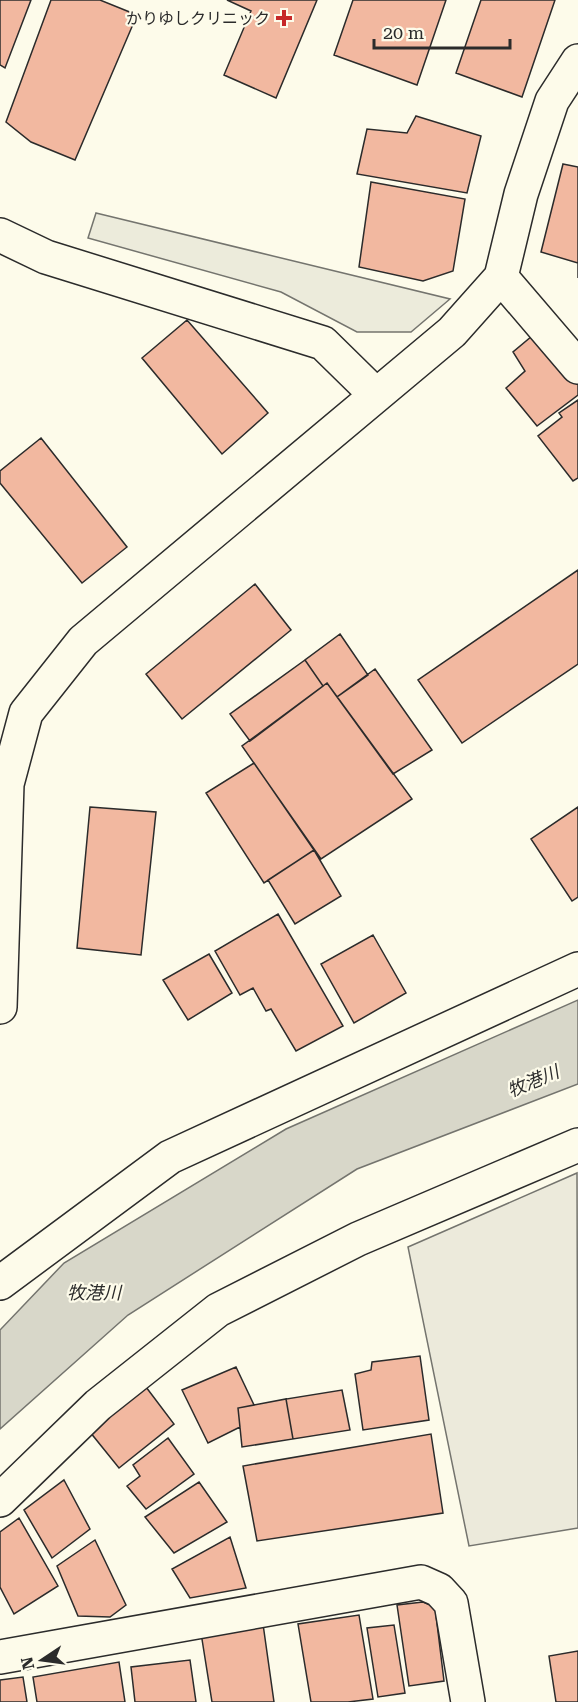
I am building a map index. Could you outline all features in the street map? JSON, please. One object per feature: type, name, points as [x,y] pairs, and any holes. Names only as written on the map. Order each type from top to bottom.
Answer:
[{"type":"street","points":[[0,1007],[7,784],[26,714],[83,641],[452,332],[501,277],[521,194],[552,101],[578,61]]},
{"type":"street","points":[[0,235],[46,257],[323,343],[376,395]]},
{"type":"street","points":[[501,277],[578,367]]},
{"type":"street","points":[[0,1283],[170,1157],[578,969]]},
{"type":"street","points":[[0,1500],[98,1405],[218,1310],[358,1239],[578,1145]]},
{"type":"street","points":[[0,1657],[421,1582],[439,1590],[451,1603],[468,1702]]},
{"type":"shaded area","points":[[96,213],[450,299],[411,332],[357,332],[281,292],[88,238]]},
{"type":"shaded area","points":[[577,1173],[578,1528],[469,1546],[408,1247]]},
{"type":"water","name":"牧港川","points":[[578,1000],[578,1084],[357,1169],[128,1315],[0,1429],[0,1330],[64,1263],[286,1129]]},
{"type":"building","points":[[0,0],[31,0],[5,68],[0,65]]},
{"type":"building","points":[[51,0],[100,0],[137,15],[75,160],[31,142],[6,122]]},
{"type":"building","points":[[227,0],[317,0],[276,98],[224,75],[251,11]]},
{"type":"building","points":[[353,0],[446,0],[417,85],[334,55]]},
{"type":"building","points":[[481,0],[555,0],[522,97],[456,73]]},
{"type":"building","points":[[416,116],[481,136],[467,193],[357,174],[367,129],[407,133]]},
{"type":"building","points":[[563,164],[578,167],[578,263],[541,252]]},
{"type":"building","points":[[371,182],[465,199],[453,271],[423,281],[359,267]]},
{"type":"building","points":[[187,320],[268,413],[222,454],[142,358]]},
{"type":"building","points":[[538,331],[578,382],[578,395],[537,426],[506,388],[525,371],[513,352]]},
{"type":"building","points":[[578,400],[578,478],[573,481],[538,436],[562,417],[559,413]]},
{"type":"building","points":[[41,438],[127,547],[82,583],[0,483],[0,471]]},
{"type":"building","points":[[578,570],[578,664],[462,743],[418,680]]},
{"type":"building","points":[[255,584],[291,630],[182,719],[146,674]]},
{"type":"building","points":[[340,634],[368,675],[337,697],[327,683],[323,686],[305,660]]},
{"type":"building","points":[[305,660],[323,686],[250,741],[230,714]]},
{"type":"building","points":[[375,669],[432,750],[393,774],[337,697]]},
{"type":"building","points":[[327,683],[412,799],[321,859],[242,746]]},
{"type":"building","points":[[254,763],[314,850],[264,883],[206,793]]},
{"type":"building","points":[[90,807],[156,812],[141,955],[77,948]]},
{"type":"building","points":[[578,807],[578,897],[572,901],[531,839]]},
{"type":"building","points":[[314,850],[341,896],[295,924],[268,880]]},
{"type":"building","points":[[278,914],[343,1026],[296,1051],[271,1009],[266,1011],[253,988],[240,995],[215,951]]},
{"type":"building","points":[[373,935],[406,993],[354,1023],[321,964]]},
{"type":"building","points":[[209,954],[232,993],[188,1020],[163,980]]},
{"type":"building","points":[[420,1356],[429,1420],[363,1430],[355,1374],[371,1370],[372,1362]]},
{"type":"building","points":[[236,1367],[254,1405],[238,1408],[240,1427],[208,1443],[182,1390]]},
{"type":"building","points":[[146,1387],[174,1424],[119,1468],[90,1432]]},
{"type":"building","points":[[342,1390],[350,1430],[293,1439],[286,1399]]},
{"type":"building","points":[[286,1399],[293,1439],[242,1447],[238,1408]]},
{"type":"building","points":[[431,1434],[443,1513],[257,1541],[243,1466]]},
{"type":"building","points":[[168,1438],[194,1474],[146,1509],[127,1486],[140,1476],[133,1465]]},
{"type":"building","points":[[64,1480],[90,1529],[52,1558],[24,1510]]},
{"type":"building","points":[[199,1482],[227,1522],[174,1553],[145,1517]]},
{"type":"building","points":[[19,1518],[58,1586],[14,1614],[0,1587],[0,1532]]},
{"type":"building","points":[[230,1537],[246,1588],[190,1598],[172,1569]]},
{"type":"building","points":[[95,1540],[126,1605],[110,1617],[78,1616],[57,1566]]},
{"type":"building","points":[[423,1602],[435,1607],[444,1681],[409,1686],[397,1605]]},
{"type":"building","points":[[359,1615],[373,1699],[311,1702],[298,1624]]},
{"type":"building","points":[[263,1624],[274,1702],[212,1702],[201,1633]]},
{"type":"building","points":[[394,1625],[405,1693],[378,1697],[367,1628]]},
{"type":"building","points":[[578,1651],[578,1702],[556,1702],[549,1656]]},
{"type":"building","points":[[190,1660],[196,1702],[135,1702],[131,1667]]},
{"type":"building","points":[[119,1662],[125,1702],[37,1702],[33,1677]]},
{"type":"building","points":[[23,1677],[27,1702],[0,1702],[0,1680]]},
{"type":"place","name":"かりゆしクリニック","points":[[284,18]]}]
